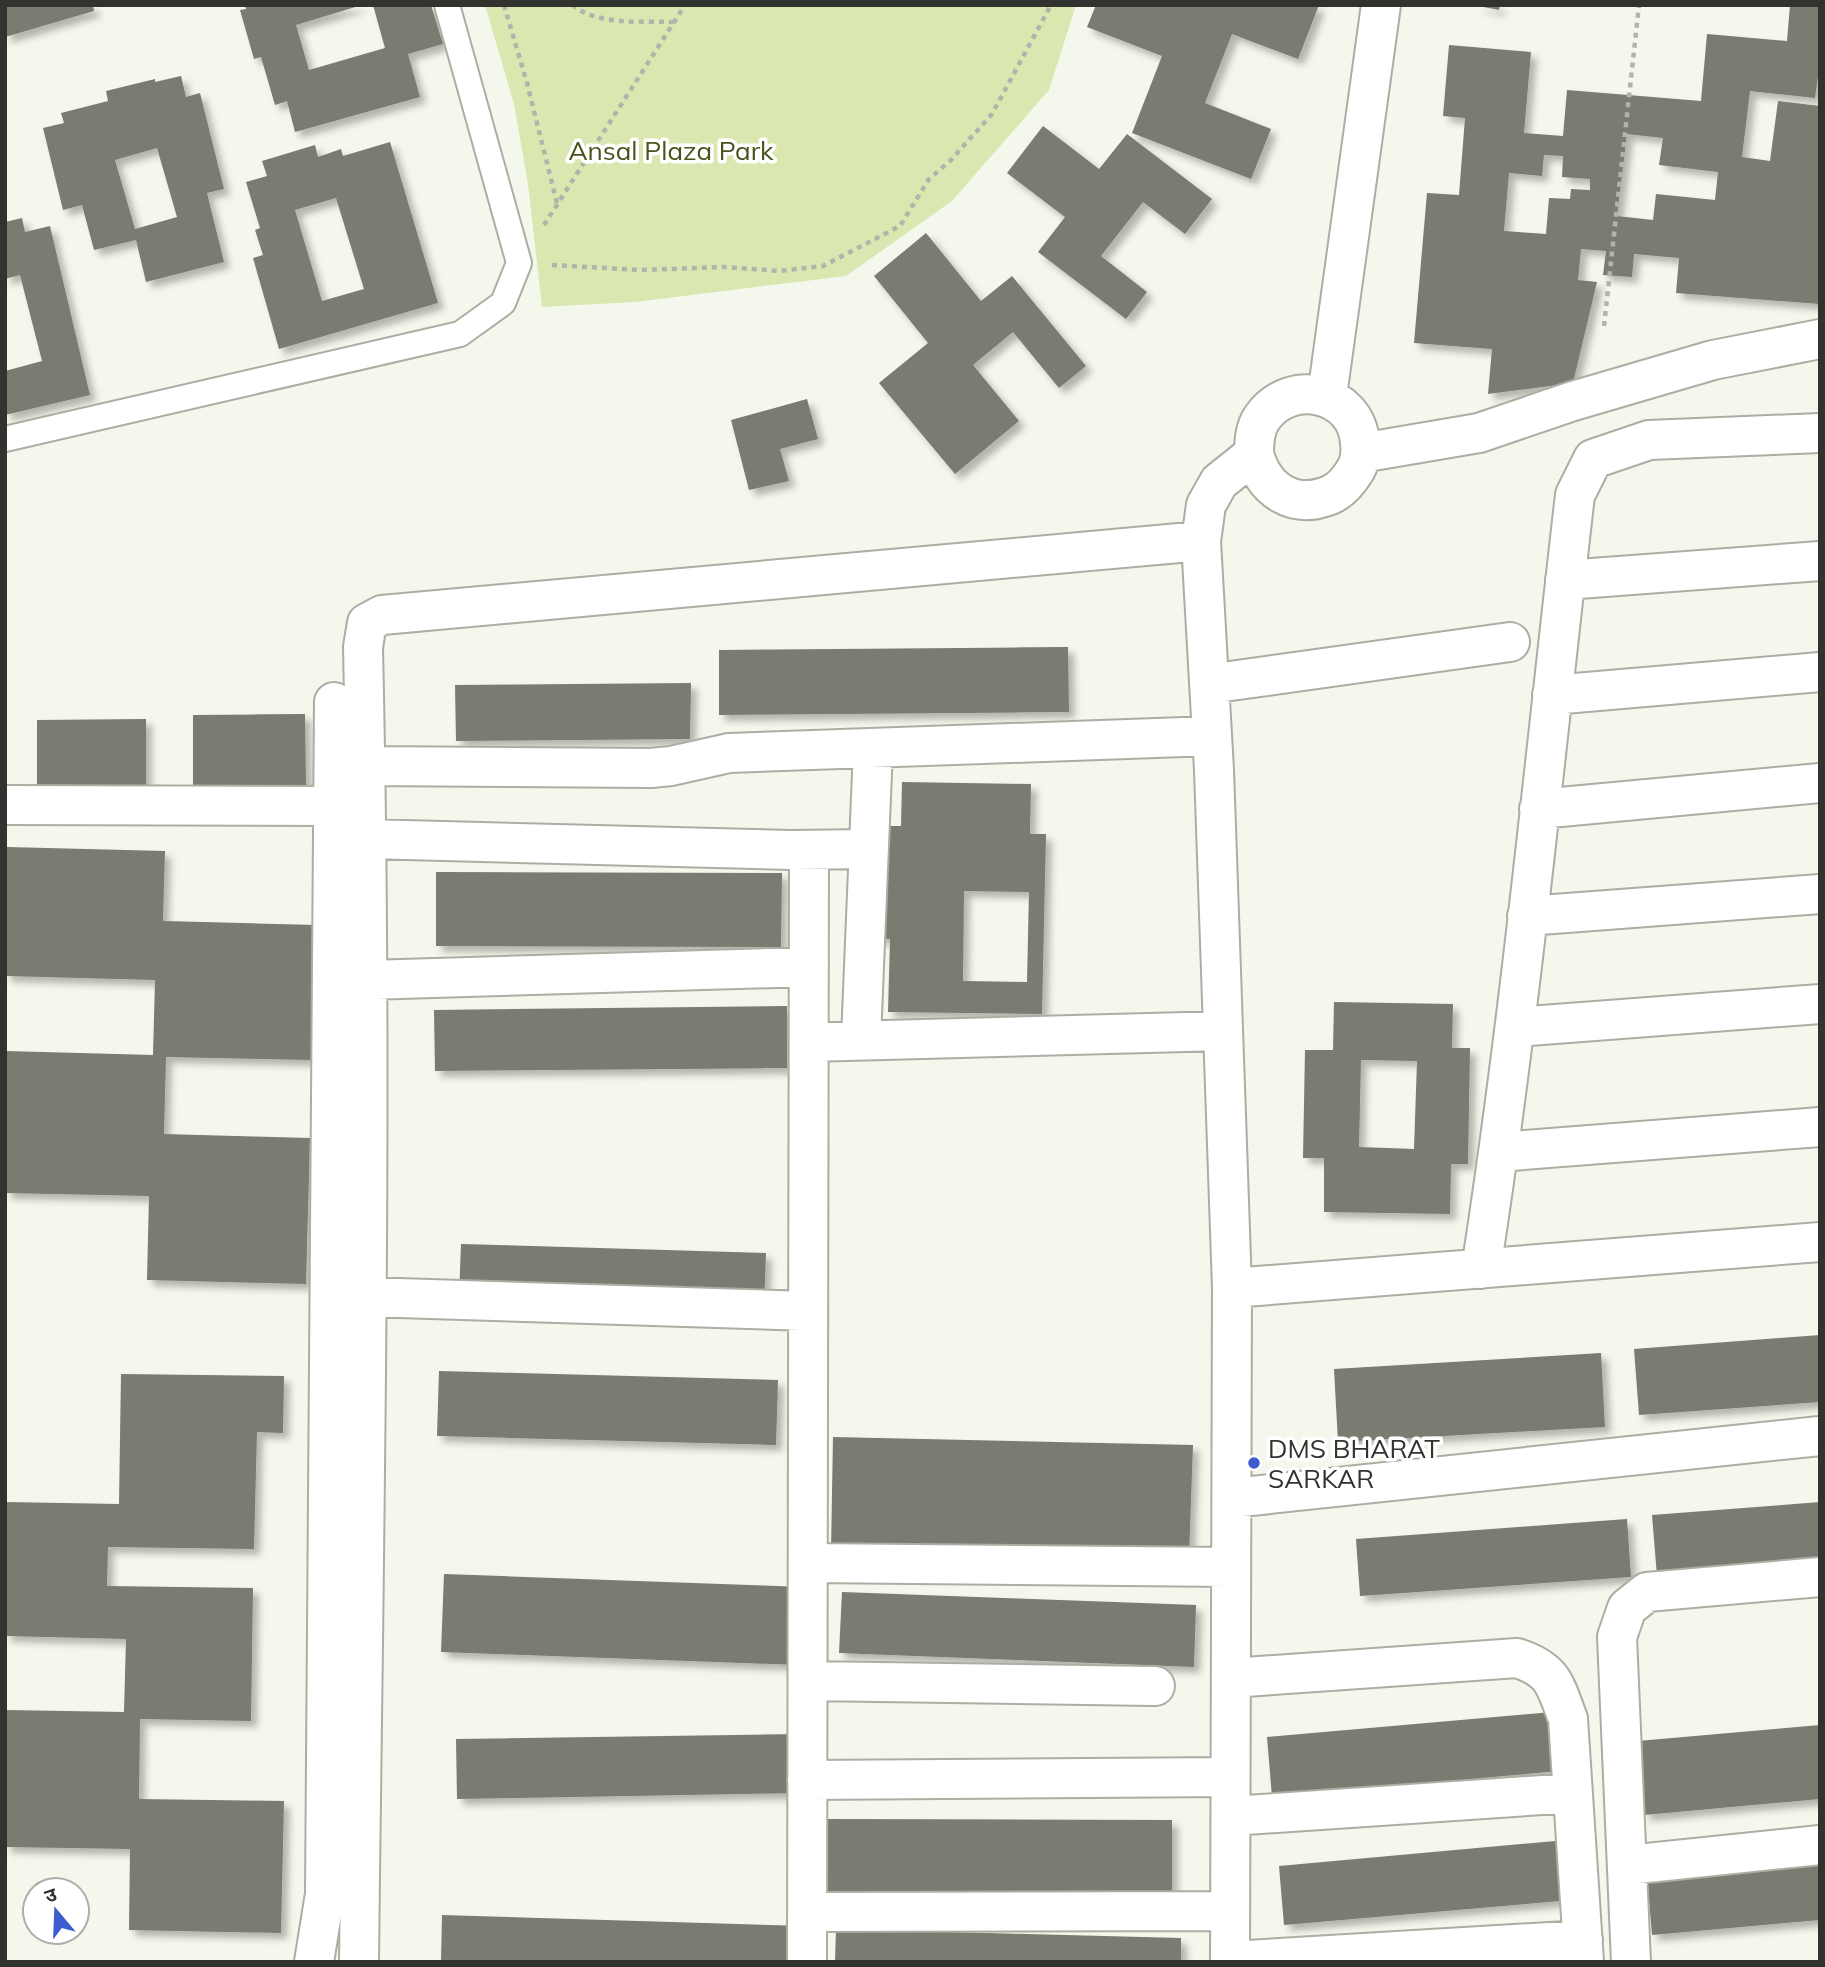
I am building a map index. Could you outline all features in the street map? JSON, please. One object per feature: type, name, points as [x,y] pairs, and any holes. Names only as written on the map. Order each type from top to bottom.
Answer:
[{"type":"street","points":[[1327,396],[1381,5]]},
{"type":"street","points":[[1361,453],[1479,433],[1573,401],[1713,360],[1820,339]]},
{"type":"street","points":[[1308,393],[1327,396],[1353,417],[1360,435],[1359,464],[1349,481],[1335,493],[1317,500],[1298,500],[1281,494],[1270,486],[1259,472],[1254,454],[1255,437],[1261,419],[1273,405],[1290,396],[1308,393]]},
{"type":"street","points":[[1481,1269],[1515,1027],[1575,495],[1593,459],[1649,440],[1820,433]]},
{"type":"street","points":[[1231,1678],[1517,1658],[1538,1665],[1555,1683],[1568,1719],[1584,1951],[1230,1961],[1231,1288],[1212,736],[1200,541],[1206,505],[1219,482],[1254,454]]},
{"type":"street","points":[[359,1962],[366,1297],[367,839],[363,647],[367,623],[382,615],[1200,541]]},
{"type":"street","points":[[1565,580],[1820,561]]},
{"type":"street","points":[[1209,684],[1510,642]]},
{"type":"street","points":[[1552,695],[1820,672]]},
{"type":"street","points":[[314,1962],[325,1894],[334,702]]},
{"type":"street","points":[[365,766],[651,768],[729,753],[1212,736]]},
{"type":"street","points":[[861,1039],[873,749]]},
{"type":"street","points":[[1539,809],[1820,783]]},
{"type":"street","points":[[5,805],[333,806]]},
{"type":"street","points":[[367,839],[809,850],[868,849]]},
{"type":"street","points":[[807,1962],[809,850]]},
{"type":"street","points":[[1527,916],[1820,894]]},
{"type":"street","points":[[366,979],[809,967]]},
{"type":"street","points":[[1515,1027],[1820,1004]]},
{"type":"street","points":[[809,1042],[1223,1031]]},
{"type":"street","points":[[1499,1152],[1820,1127]]},
{"type":"street","points":[[1231,1288],[1820,1242]]},
{"type":"street","points":[[366,1297],[808,1311]]},
{"type":"street","points":[[1231,1498],[1820,1436]]},
{"type":"street","points":[[808,1563],[1231,1567]]},
{"type":"street","points":[[1631,1962],[1617,1637],[1627,1608],[1647,1592],[1820,1577]]},
{"type":"street","points":[[808,1681],[1154,1686]]},
{"type":"street","points":[[807,1780],[1230,1777]]},
{"type":"street","points":[[1231,1816],[1573,1793]]},
{"type":"street","points":[[1628,1865],[1820,1845]]},
{"type":"street","points":[[807,1912],[1230,1911]]},
{"type":"lane","points":[[5,439],[460,334],[503,303],[519,263],[447,5]]},
{"type":"path","points":[[504,5],[558,204]]},
{"type":"path","points":[[572,5],[582,13],[612,21],[674,22]]},
{"type":"path","points":[[519,263],[685,5]]},
{"type":"path","points":[[519,263],[641,270],[724,267],[779,271],[823,266],[900,226],[929,179],[950,161],[992,114],[1051,5]]},
{"type":"path","points":[[1604,326],[1639,5]]},
{"type":"green space","name":"Ansal Plaza Park","points":[[485,5],[1076,5],[1049,90],[952,201],[846,276],[635,302],[542,307],[528,184],[514,104]]},
{"type":"building","points":[[5,5],[93,5],[94,11],[5,37]]},
{"type":"building","points":[[245,5],[362,5],[296,25],[309,70],[385,48],[373,5],[431,5],[443,44],[408,54],[420,97],[295,132],[287,101],[275,105],[261,57],[254,59],[240,10],[246,9]]},
{"type":"building","points":[[1096,5],[1319,5],[1298,59],[1232,34],[1205,103],[1271,129],[1251,179],[1132,133],[1162,56],[1087,27]]},
{"type":"building","points":[[1473,5],[1500,5],[1499,10]]},
{"type":"building","points":[[1790,5],[1820,5],[1820,62],[1815,98],[1750,91],[1742,157],[1770,161],[1778,101],[1820,106],[1820,304],[1676,293],[1679,258],[1634,254],[1632,277],[1603,275],[1606,251],[1581,249],[1578,280],[1597,282],[1573,383],[1488,394],[1492,349],[1414,343],[1427,193],[1459,195],[1465,118],[1443,116],[1449,45],[1531,52],[1524,133],[1563,136],[1567,90],[1701,101],[1707,34],[1787,41]],"holes":[[[1627,134],[1663,138],[1659,165],[1718,172],[1715,200],[1656,194],[1653,220],[1617,216]],[[1544,155],[1563,156],[1562,177],[1590,179],[1590,190],[1571,189],[1570,199],[1549,198],[1546,234],[1504,231],[1509,173],[1542,176]]]},
{"type":"building","points":[[181,76],[186,97],[200,93],[224,189],[207,193],[224,262],[146,282],[136,240],[94,250],[82,205],[63,210],[43,128],[64,123],[61,113],[108,101],[106,91],[155,79],[155,82]],"holes":[[[157,148],[177,217],[135,229],[115,160]]]},
{"type":"building","points":[[1043,126],[1099,169],[1127,134],[1212,199],[1185,234],[1143,202],[1101,256],[1147,292],[1126,319],[1038,252],[1065,217],[1007,173]]},
{"type":"building","points":[[390,142],[438,303],[279,349],[253,258],[263,255],[255,230],[260,228],[246,182],[267,176],[262,161],[315,145],[318,157],[341,149],[343,156]],"holes":[[[336,198],[364,289],[322,301],[295,210]]]},
{"type":"building","points":[[22,218],[25,232],[50,226],[90,395],[5,415],[5,371],[42,361],[20,275],[5,279],[5,222]]},
{"type":"building","points":[[926,233],[981,301],[1012,276],[1086,366],[1059,388],[1013,332],[973,365],[1019,421],[955,474],[879,383],[928,343],[874,276]]},
{"type":"building","points":[[807,399],[818,439],[780,449],[789,481],[749,490],[731,420]]},
{"type":"building","points":[[1068,647],[1069,712],[719,715],[719,650]]},
{"type":"building","points":[[691,683],[690,739],[456,741],[455,685]]},
{"type":"building","points":[[305,714],[306,786],[193,787],[193,715]]},
{"type":"building","points":[[146,719],[146,797],[37,798],[37,720]]},
{"type":"building","points":[[902,782],[1031,784],[1030,834],[1046,834],[1042,1014],[888,1012],[890,939],[873,938],[875,826],[901,826]],"holes":[[[964,891],[1029,892],[1027,982],[963,981]]]},
{"type":"building","points":[[7,847],[165,851],[163,921],[316,925],[312,1060],[166,1057],[164,1134],[310,1138],[306,1284],[147,1280],[149,1196],[5,1193],[5,1051],[153,1055],[155,980],[5,976]]},
{"type":"building","points":[[436,872],[782,873],[781,947],[436,946]]},
{"type":"building","points":[[1334,1002],[1453,1004],[1452,1048],[1470,1048],[1468,1164],[1451,1164],[1450,1214],[1324,1212],[1324,1158],[1303,1158],[1305,1050],[1333,1050]],"holes":[[[1361,1060],[1417,1061],[1414,1149],[1359,1147]]]},
{"type":"building","points":[[787,1006],[787,1068],[435,1071],[434,1010]]},
{"type":"building","points":[[461,1244],[766,1253],[764,1307],[459,1297]]},
{"type":"building","points":[[1820,1335],[1820,1402],[1639,1415],[1634,1349]]},
{"type":"building","points":[[1601,1353],[1605,1427],[1338,1442],[1334,1369]]},
{"type":"building","points":[[439,1371],[778,1380],[776,1445],[437,1436]]},
{"type":"building","points":[[121,1374],[284,1376],[283,1433],[257,1432],[254,1549],[108,1547],[107,1586],[253,1588],[251,1721],[140,1719],[139,1799],[284,1801],[281,1933],[129,1930],[130,1849],[5,1847],[5,1710],[124,1712],[126,1639],[5,1636],[5,1502],[119,1504]]},
{"type":"building","points":[[833,1437],[1193,1445],[1189,1556],[831,1552]]},
{"type":"building","points":[[1820,1502],[1820,1564],[1657,1576],[1652,1515]]},
{"type":"building","points":[[1627,1519],[1631,1577],[1360,1596],[1356,1539]]},
{"type":"building","points":[[444,1574],[804,1587],[801,1665],[441,1652]]},
{"type":"building","points":[[842,1592],[1196,1605],[1194,1667],[839,1653]]},
{"type":"building","points":[[1553,1712],[1559,1771],[1272,1797],[1267,1737]]},
{"type":"building","points":[[1820,1725],[1820,1799],[1644,1815],[1638,1741]]},
{"type":"building","points":[[802,1734],[803,1793],[457,1799],[456,1739]]},
{"type":"building","points":[[824,1819],[1172,1820],[1172,1896],[823,1895]]},
{"type":"building","points":[[1566,1840],[1571,1900],[1284,1925],[1279,1866]]},
{"type":"building","points":[[1820,1860],[1820,1920],[1652,1935],[1647,1876]]},
{"type":"building","points":[[442,1915],[804,1926],[803,1962],[441,1962]]},
{"type":"building","points":[[836,1929],[1181,1938],[1181,1962],[835,1962]]},
{"type":"place","name":"DMS BHARAT SARKAR","points":[[1254,1463]]}]
